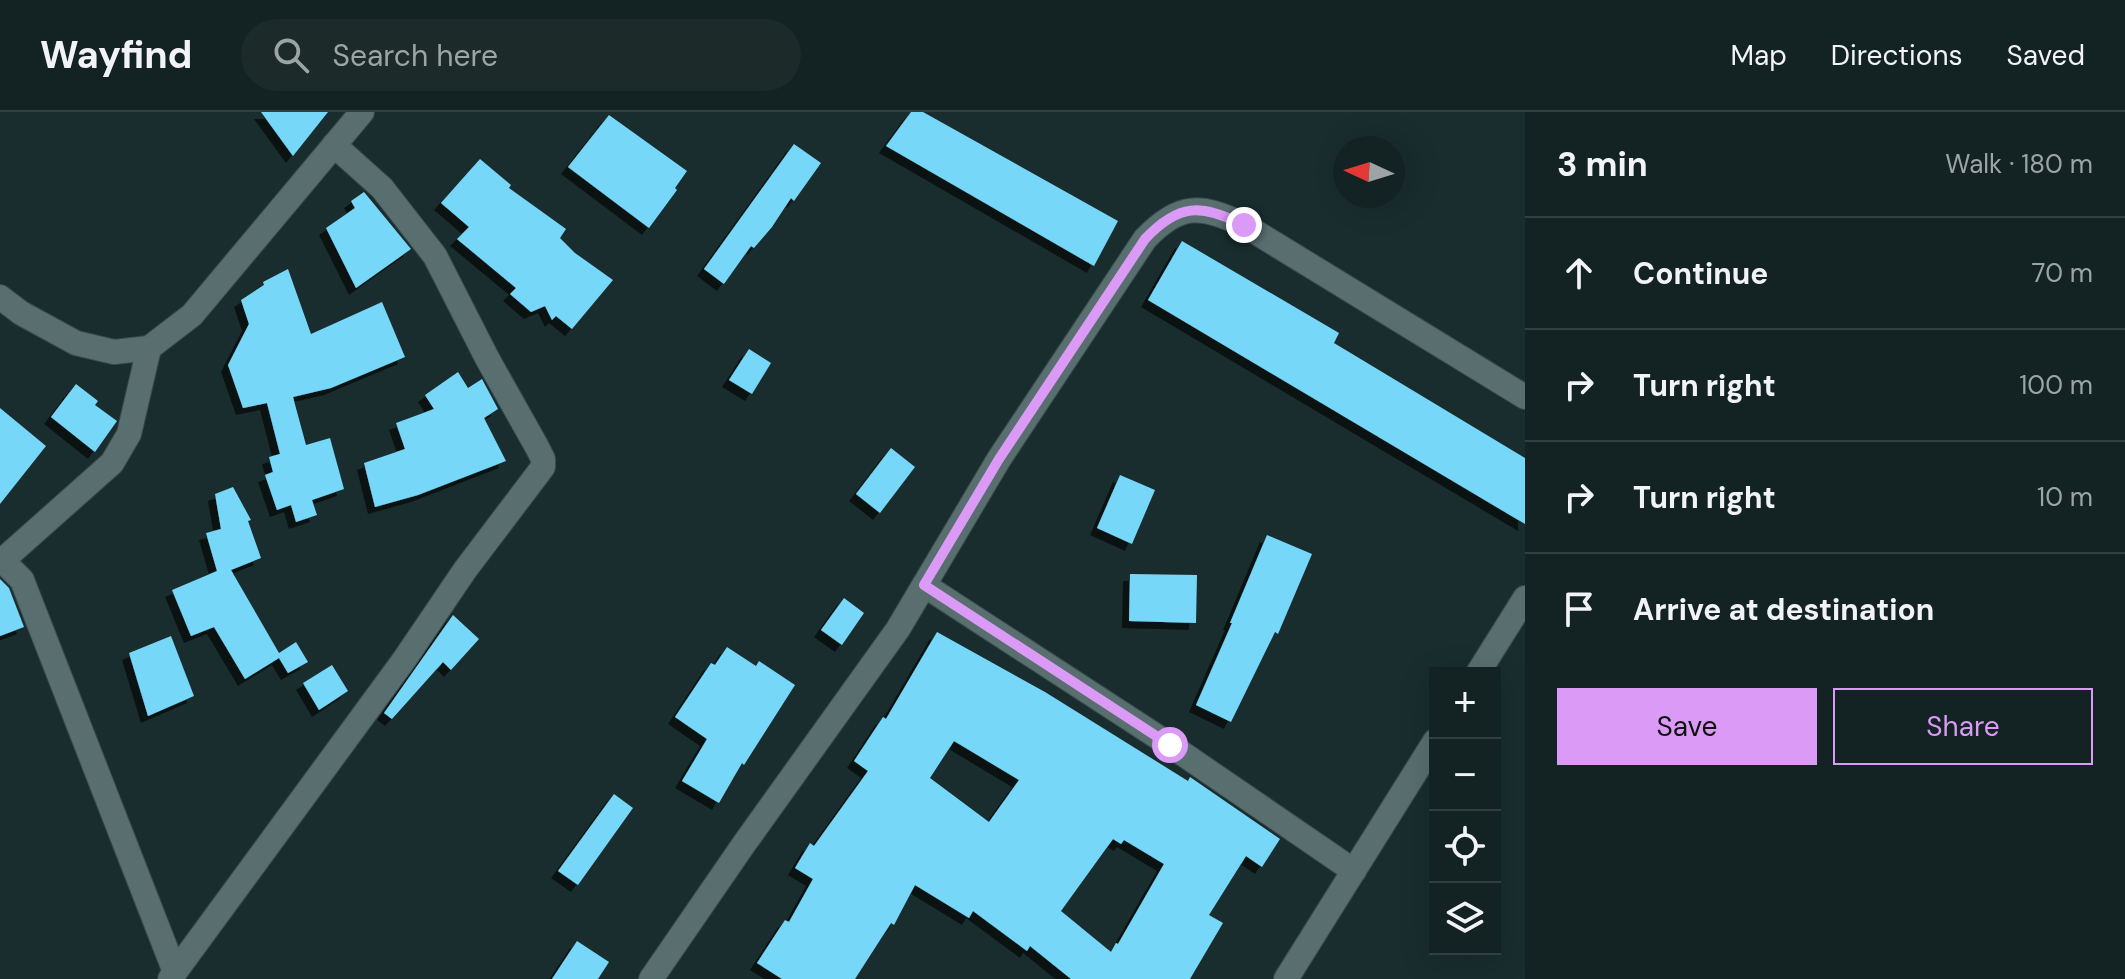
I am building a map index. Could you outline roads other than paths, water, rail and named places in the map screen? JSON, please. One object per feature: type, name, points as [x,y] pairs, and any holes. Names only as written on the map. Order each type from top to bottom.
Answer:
[{"type":"street","points":[[0,297],[21,313],[76,343],[114,352],[149,348],[192,315],[362,112]]},
{"type":"street","points":[[172,976],[543,467],[537,447],[435,256],[382,188],[334,145]]},
{"type":"street","points":[[651,979],[898,629],[999,459],[1136,252],[1161,222],[1183,211],[1215,211],[1244,225],[1525,397]]},
{"type":"street","points":[[149,348],[129,434],[112,463],[2,558],[22,580],[172,976]]},
{"type":"street","points":[[924,585],[1170,745],[1354,871]]},
{"type":"street","points":[[1482,667],[1525,598]]},
{"type":"street","points":[[1286,979],[1429,751]]}]
